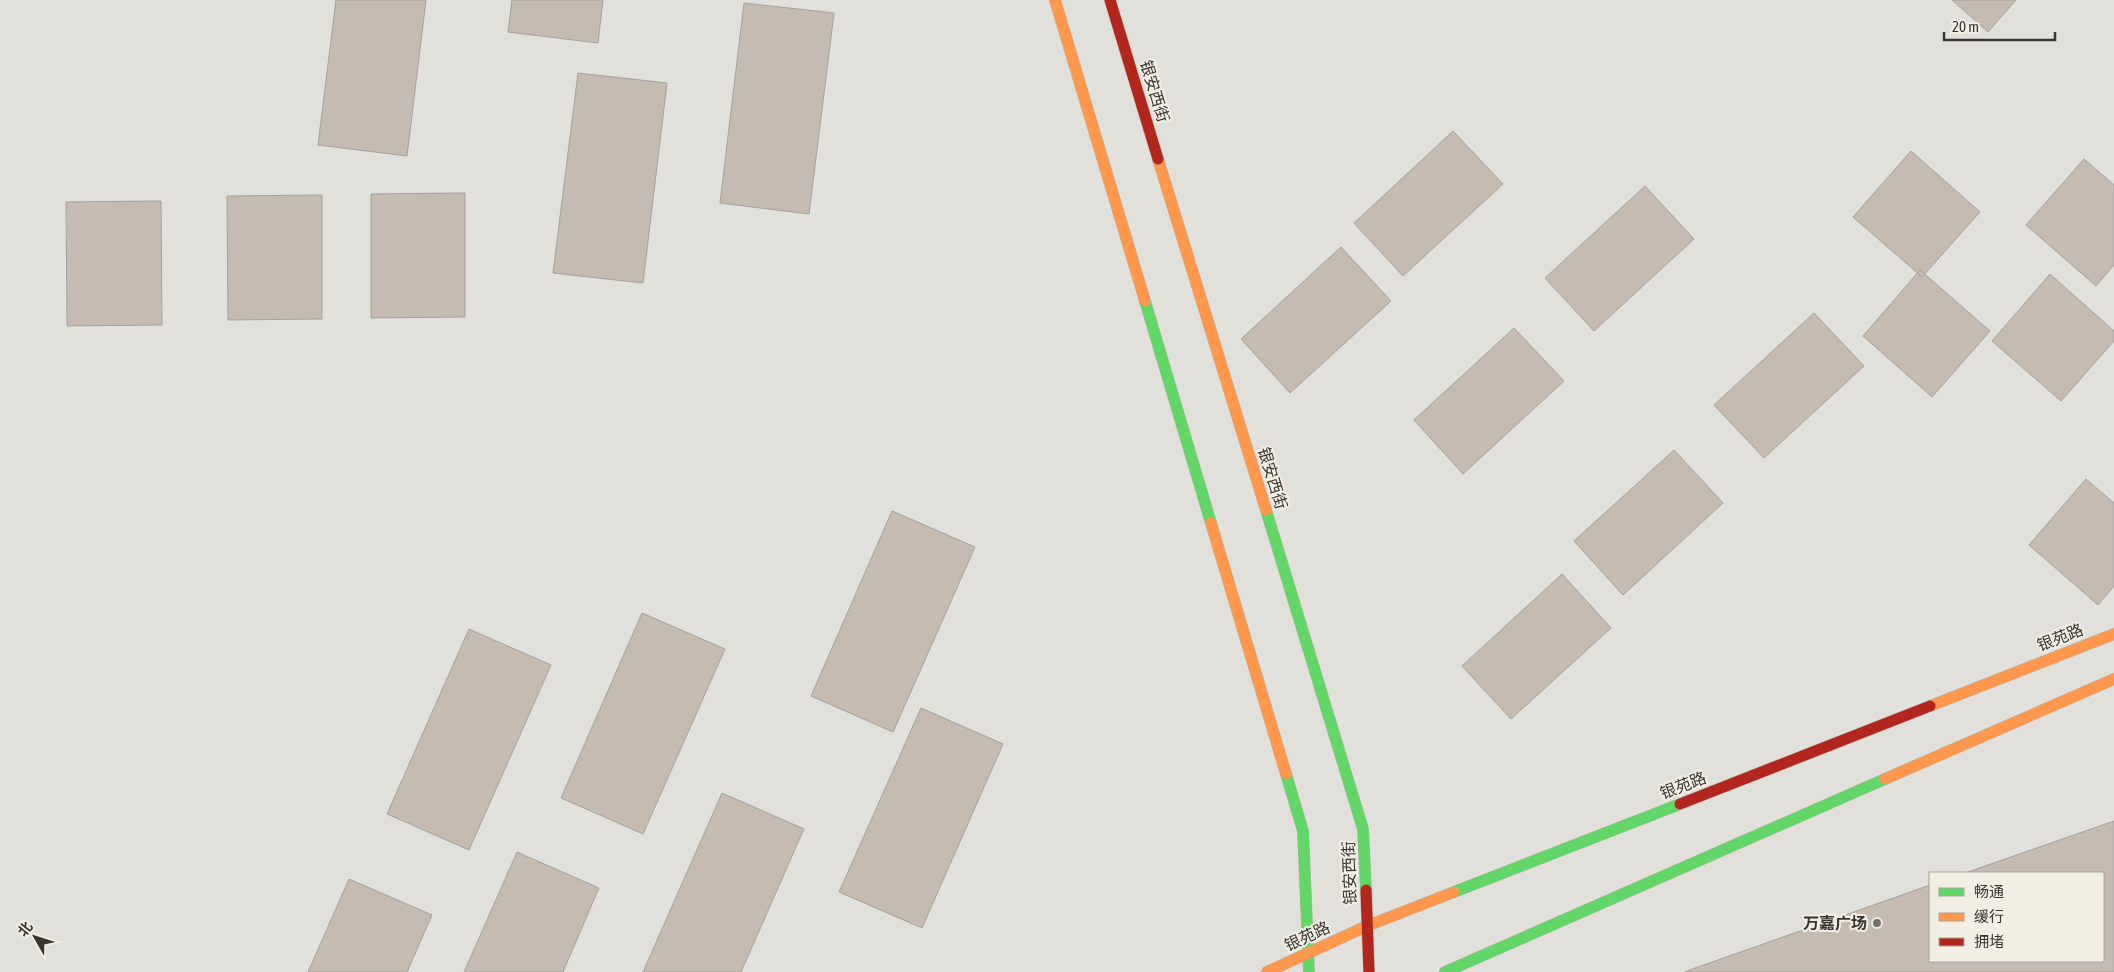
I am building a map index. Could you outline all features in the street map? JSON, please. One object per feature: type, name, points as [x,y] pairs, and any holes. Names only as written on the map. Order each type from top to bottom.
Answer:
[{"type":"main road","points":[[1055,0],[1303,831],[1309,972]]},
{"type":"main road","name":"银安西街","points":[[1110,0],[1363,829],[1369,972]]},
{"type":"main road","name":"银苑路","points":[[1267,972],[1367,926],[2114,634]]},
{"type":"main road","points":[[1445,972],[2114,679]]},
{"type":"building","points":[[336,0],[426,0],[407,156],[318,145]]},
{"type":"building","points":[[512,0],[603,0],[598,43],[508,32]]},
{"type":"building","points":[[1952,0],[2016,0],[1988,32]]},
{"type":"building","points":[[744,3],[834,13],[809,214],[720,203]]},
{"type":"building","points":[[578,73],[667,83],[643,283],[553,273]]},
{"type":"building","points":[[1453,131],[1503,184],[1403,276],[1354,223]]},
{"type":"building","points":[[1911,151],[1980,212],[1922,277],[1853,217]]},
{"type":"building","points":[[2084,159],[2114,185],[2114,265],[2096,286],[2026,225]]},
{"type":"building","points":[[1645,186],[1694,239],[1594,331],[1545,278]]},
{"type":"building","points":[[465,193],[465,317],[371,318],[371,194]]},
{"type":"building","points":[[322,195],[322,319],[228,320],[227,196]]},
{"type":"building","points":[[161,201],[162,325],[67,326],[66,202]]},
{"type":"building","points":[[1341,247],[1391,301],[1290,393],[1241,339]]},
{"type":"building","points":[[1920,270],[1990,331],[1932,397],[1863,336]]},
{"type":"building","points":[[2050,274],[2114,331],[2114,341],[2061,401],[1992,341]]},
{"type":"building","points":[[1814,313],[1864,366],[1764,458],[1714,405]]},
{"type":"building","points":[[1514,328],[1564,381],[1463,474],[1414,420]]},
{"type":"building","points":[[1674,450],[1723,503],[1623,595],[1574,541]]},
{"type":"building","points":[[2086,479],[2114,503],[2114,586],[2098,605],[2029,545]]},
{"type":"building","points":[[892,511],[975,547],[893,732],[811,696]]},
{"type":"building","points":[[1562,574],[1611,628],[1511,719],[1462,666]]},
{"type":"building","points":[[642,613],[725,649],[643,834],[561,798]]},
{"type":"building","points":[[469,629],[551,665],[469,850],[387,814]]},
{"type":"building","points":[[921,708],[1003,744],[922,928],[839,892]]},
{"type":"building","points":[[722,793],[804,829],[741,972],[643,972]]},
{"type":"building","name":"万嘉广场","points":[[2114,821],[2114,972],[1684,972],[1929,885],[1929,962],[2104,962],[2104,872],[1968,872]]},
{"type":"building","points":[[517,852],[599,888],[563,972],[464,972]]},
{"type":"building","points":[[349,879],[432,915],[407,972],[308,972]]},
{"type":"traffic: fast","points":[[1145,301],[1211,523]]},
{"type":"traffic: fast","points":[[1266,510],[1363,829],[1366,890]]},
{"type":"traffic: fast","points":[[1286,774],[1303,831],[1309,972]]},
{"type":"traffic: fast","points":[[1445,972],[1885,779]]},
{"type":"traffic: fast","points":[[1454,892],[1680,804]]},
{"type":"traffic: slow","points":[[1055,0],[1145,301]]},
{"type":"traffic: slow","points":[[1158,159],[1266,510]]},
{"type":"traffic: slow","points":[[1211,523],[1286,774]]},
{"type":"traffic: slow","points":[[1930,706],[2114,634]]},
{"type":"traffic: slow","points":[[1885,779],[2114,679]]},
{"type":"traffic: slow","points":[[1267,972],[1367,926],[1454,892]]},
{"type":"traffic: jam","points":[[1110,0],[1158,159]]},
{"type":"traffic: jam","points":[[1680,804],[1930,706]]},
{"type":"traffic: jam","points":[[1366,890],[1369,972]]},
{"type":"place","name":"万嘉广场","points":[[1877,923]]}]
